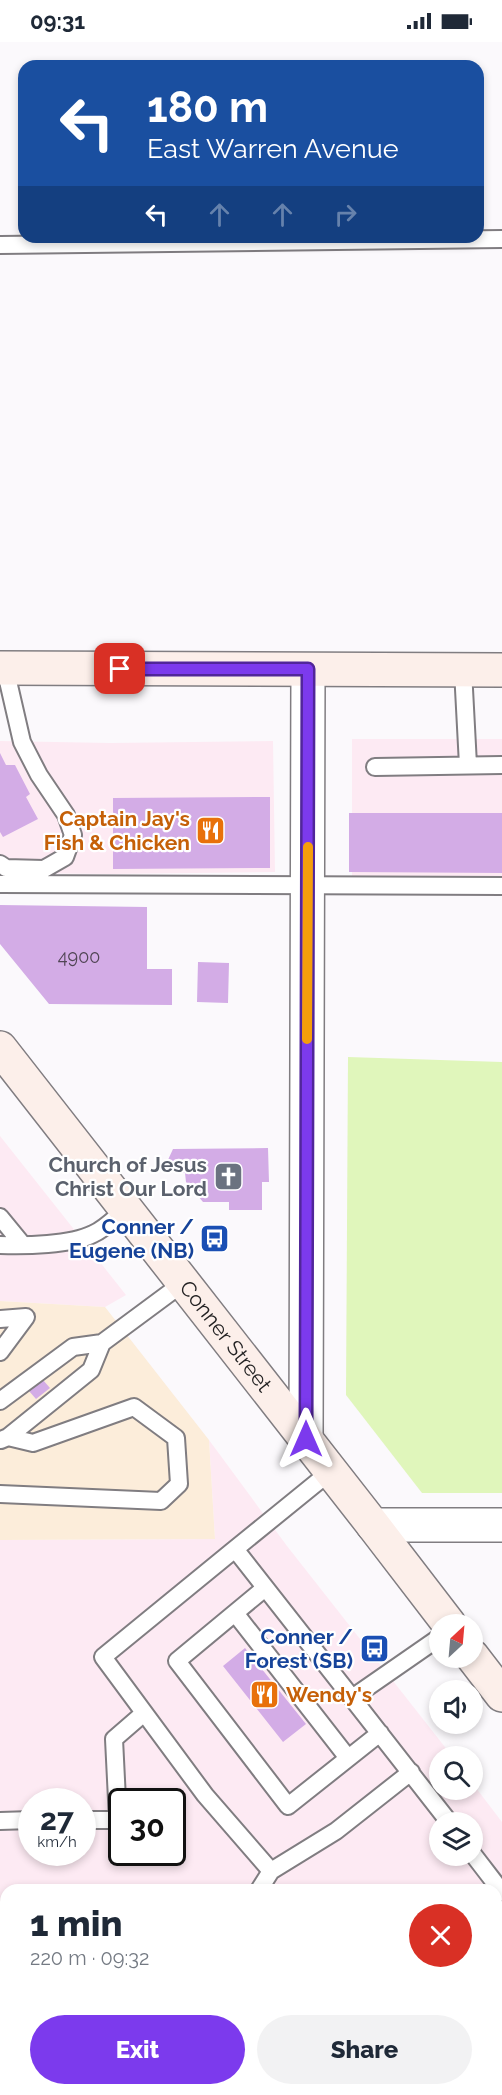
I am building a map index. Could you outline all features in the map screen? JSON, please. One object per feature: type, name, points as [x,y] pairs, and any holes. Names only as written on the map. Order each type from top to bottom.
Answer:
[{"type":"main road","points":[[2,668],[502,670]]},
{"type":"main road","name":"Conner Street","points":[[0,1048],[441,1614]]},
{"type":"main road","points":[[481,1668],[502,1695]]},
{"type":"street","points":[[306,1439],[308,669]]},
{"type":"street","points":[[373,1525],[502,1525]]},
{"type":"lane","points":[[484,239],[502,239]]},
{"type":"lane","points":[[0,245],[167,243]]},
{"type":"lane","points":[[0,864],[6,868],[44,869],[65,857],[73,835],[66,815],[39,775],[22,742],[2,668]]},
{"type":"lane","points":[[464,670],[468,765]]},
{"type":"lane","points":[[375,767],[502,765]]},
{"type":"lane","points":[[0,884],[502,886]]},
{"type":"lane","points":[[0,1245],[81,1239],[95,1234],[126,1209]]},
{"type":"lane","points":[[0,1217],[23,1245]]},
{"type":"lane","points":[[0,1401],[73,1347],[102,1343],[183,1283]]},
{"type":"lane","points":[[0,1319],[26,1317],[0,1352]]},
{"type":"lane","points":[[4,1439],[91,1370],[102,1343]]},
{"type":"lane","points":[[0,1494],[161,1501],[179,1484],[176,1438],[134,1407],[33,1443],[4,1439]]},
{"type":"lane","points":[[271,1871],[206,1795],[103,1657],[331,1471]]},
{"type":"lane","points":[[235,1549],[441,1812]]},
{"type":"lane","points":[[265,1588],[177,1661],[288,1806],[380,1732]]},
{"type":"lane","points":[[235,1613],[348,1758]]},
{"type":"lane","points":[[352,1698],[429,1645]]},
{"type":"lane","points":[[96,1820],[117,1820],[114,1739],[144,1713]]},
{"type":"lane","points":[[263,1884],[271,1871],[336,1831],[411,1772]]},
{"type":"lane","points":[[0,1821],[18,1820]]},
{"type":"lane","points":[[482,1866],[496,1884]]},
{"type":"shaded area","points":[[352,739],[502,739],[502,877],[352,877]]},
{"type":"shaded area","points":[[0,741],[110,743],[273,741],[275,872],[0,873]]},
{"type":"shaded area","points":[[0,1136],[126,1295],[105,1307],[0,1301]]},
{"type":"shaded area","points":[[0,1301],[105,1307],[209,1440],[215,1539],[0,1540]]},
{"type":"shaded area","points":[[209,1440],[287,1546],[429,1727],[429,1734],[435,1734],[444,1746],[429,1746],[429,1800],[483,1800],[483,1797],[502,1822],[502,1884],[0,1884],[0,1540],[215,1539]]},
{"type":"green space","points":[[348,1057],[502,1062],[502,1493],[422,1493],[346,1395]]},
{"type":"building","points":[[0,753],[6,765],[15,765],[30,794],[26,797],[38,819],[3,837],[0,832]]},
{"type":"building","points":[[270,797],[270,868],[113,869],[113,798]]},
{"type":"building","points":[[349,813],[502,813],[502,873],[349,872]]},
{"type":"building","points":[[0,905],[147,907],[147,969],[172,969],[172,1005],[49,1004],[0,944]]},
{"type":"building","points":[[198,962],[229,963],[228,1003],[197,1002]]},
{"type":"building","name":"Church of Jesus Christ Our Lord","points":[[268,1148],[269,1182],[262,1182],[262,1210],[229,1210],[229,1202],[203,1202],[186,1182],[185,1173],[177,1171],[167,1162],[173,1149]]},
{"type":"building","points":[[43,1380],[50,1388],[36,1399],[29,1391]]},
{"type":"building","name":"Wendy's","points":[[245,1648],[306,1724],[283,1742],[223,1666]]},
{"type":"slow traffic","points":[[307,1039],[308,847]]},
{"type":"place","name":"Captain Jay's Fish & Chicken","points":[[211,831]]},
{"type":"place","name":"Church of Jesus Christ Our Lord","points":[[228,1177]]},
{"type":"place","name":"Conner / Eugene (NB)","points":[[215,1239]]},
{"type":"place","name":"Conner / Forest (SB)","points":[[374,1649]]},
{"type":"place","name":"Wendy's","points":[[265,1695]]},
{"type":"route","points":[[120,669],[308,669],[306,1439]]}]
